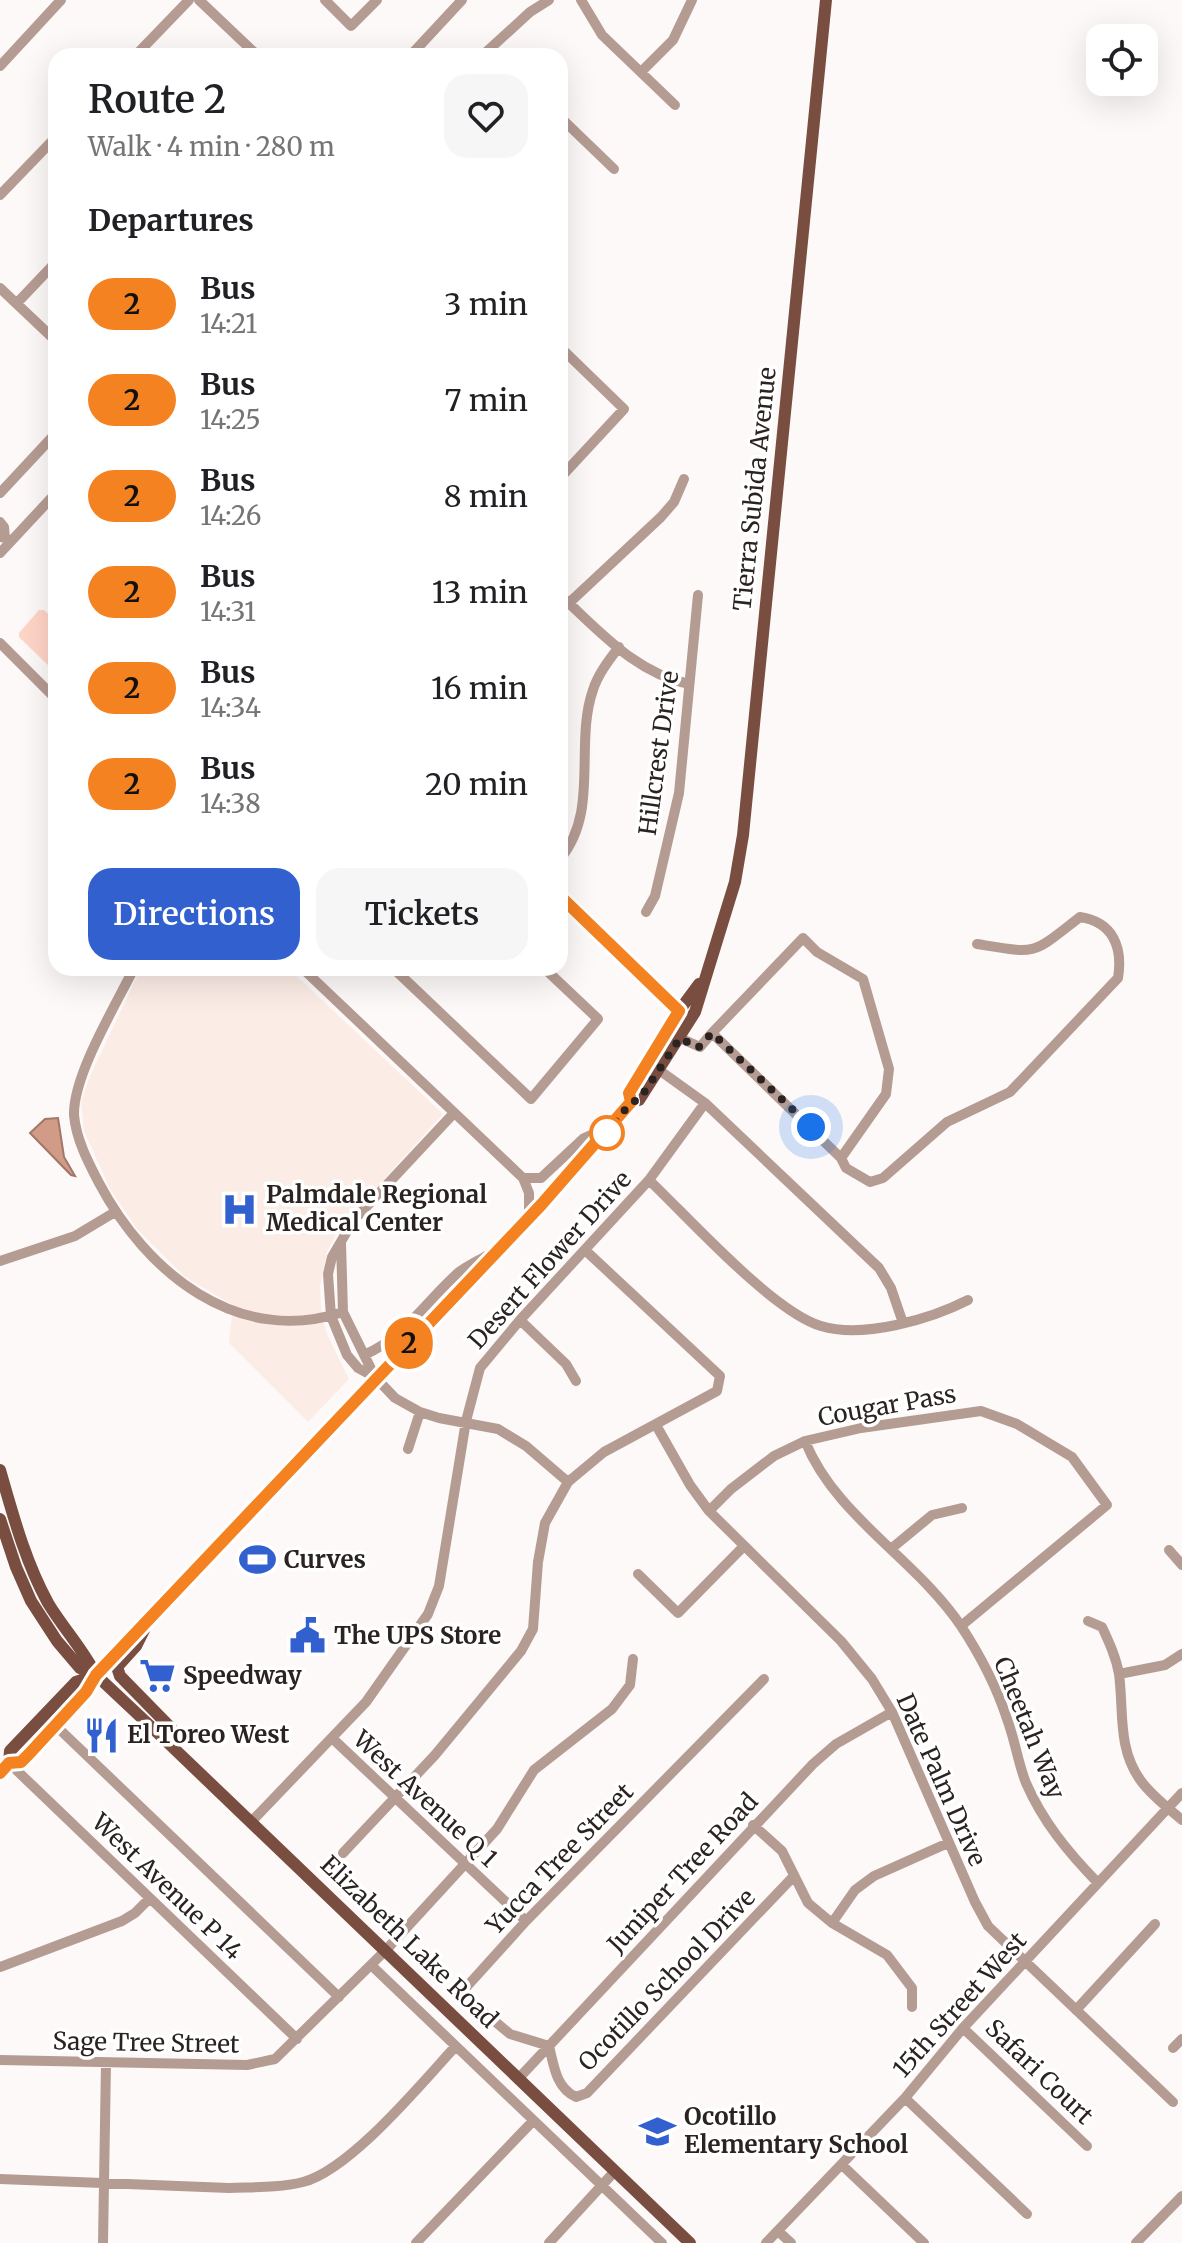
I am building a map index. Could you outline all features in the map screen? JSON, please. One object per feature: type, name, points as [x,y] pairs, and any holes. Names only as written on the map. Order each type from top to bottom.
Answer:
[{"type":"main road","name":"Tierra Subida Avenue","points":[[96,1675],[541,1205],[631,1102],[639,1100],[689,1023],[735,882],[743,835],[826,0]]},
{"type":"main road","name":"Tierra Subida Avenue","points":[[631,1102],[629,1093],[679,1011],[704,978]]},
{"type":"main road","points":[[0,1470],[17,1551]]},
{"type":"main road","points":[[0,1519],[17,1551]]},
{"type":"main road","name":"Elizabeth Lake Road","points":[[17,1551],[96,1675],[690,2243]]},
{"type":"main road","points":[[152,1615],[136,1646],[117,1667],[120,1676],[171,1728],[174,1748]]},
{"type":"main road","points":[[4,1768],[21,1762],[86,1692],[96,1675]]},
{"type":"main road","points":[[4,1768],[10,1751],[76,1682],[96,1675]]},
{"type":"street","points":[[0,66],[61,0]]},
{"type":"street","points":[[143,48],[189,0]]},
{"type":"street","points":[[199,0],[250,48]]},
{"type":"street","points":[[325,0],[351,26],[377,0]]},
{"type":"street","points":[[417,48],[462,0]]},
{"type":"street","points":[[494,48],[530,12],[549,0]]},
{"type":"street","points":[[581,0],[602,35],[675,105]]},
{"type":"street","points":[[641,72],[673,40],[692,0]]},
{"type":"street","points":[[568,125],[614,169]]},
{"type":"street","points":[[0,195],[48,145]]},
{"type":"street","points":[[17,303],[48,270]]},
{"type":"street","points":[[0,288],[48,333]]},
{"type":"street","points":[[568,355],[624,409],[568,469]]},
{"type":"street","points":[[0,493],[48,442]]},
{"type":"street","points":[[684,479],[674,502],[661,517],[569,603],[643,668],[664,679],[689,684]]},
{"type":"street","points":[[5,539],[48,500]]},
{"type":"street","points":[[0,522],[4,527],[5,539],[0,553]]},
{"type":"street","name":"Hillcrest Drive","points":[[646,912],[655,896],[679,793],[698,595]]},
{"type":"street","points":[[0,643],[48,691]]},
{"type":"street","points":[[568,847],[575,836],[583,806],[588,719],[593,690],[619,647]]},
{"type":"street","points":[[568,904],[689,1023]]},
{"type":"street","points":[[712,1033],[841,1158],[846,1168],[870,1182],[883,1178],[947,1122],[1010,1092],[1118,978],[1121,961],[1115,936],[1095,919],[1080,917],[1042,948],[1025,952],[977,944]]},
{"type":"street","points":[[680,1038],[698,1048],[803,938],[817,952],[863,979],[889,1069],[886,1094],[841,1158]]},
{"type":"street","points":[[130,976],[81,1079],[74,1114],[86,1156],[115,1212],[146,1249],[200,1297],[219,1307],[278,1319],[331,1316],[343,1312]]},
{"type":"street","points":[[310,976],[454,1113],[541,1187],[541,1205]]},
{"type":"street","points":[[401,976],[531,1099],[598,1019],[552,976]]},
{"type":"street","points":[[659,1070],[705,1103],[879,1268],[891,1288],[903,1323]]},
{"type":"street","name":"Desert Flower Drive","points":[[252,1821],[366,1702],[420,1627],[435,1600],[466,1421],[480,1368],[649,1180],[705,1103]]},
{"type":"street","points":[[376,1378],[358,1368],[347,1355],[331,1316],[328,1274],[332,1257],[353,1221],[454,1113]]},
{"type":"street","points":[[529,1179],[551,1170],[584,1138],[613,1126]]},
{"type":"street","points":[[529,1179],[529,1217]]},
{"type":"street","points":[[649,1180],[790,1311],[821,1326],[851,1330],[903,1323],[938,1315],[968,1300]]},
{"type":"street","points":[[0,1261],[75,1236],[115,1212]]},
{"type":"street","points":[[341,1243],[343,1312],[376,1378],[395,1398],[420,1412],[509,1434],[568,1482]]},
{"type":"street","points":[[364,1355],[378,1350],[460,1271],[500,1248]]},
{"type":"street","points":[[343,1853],[435,1755],[521,1651],[533,1629],[538,1562],[545,1523],[568,1482],[604,1452],[717,1391],[720,1376],[585,1250]]},
{"type":"street","points":[[520,1320],[566,1364],[576,1381]]},
{"type":"street","name":"Cougar Pass","points":[[709,1511],[731,1489],[774,1456],[805,1441],[861,1428],[981,1411],[1017,1424],[1072,1457],[1107,1505],[961,1626]]},
{"type":"street","points":[[408,1449],[420,1412]]},
{"type":"street","name":"Date Palm Drive","points":[[656,1425],[690,1485],[709,1511],[841,1641],[872,1679],[892,1712],[948,1843],[988,1926],[1173,2102]]},
{"type":"street","name":"Cheetah Way","points":[[805,1441],[815,1465],[829,1486],[934,1590],[961,1626],[989,1673],[1008,1720],[1025,1781],[1037,1805],[1051,1829],[1097,1882]]},
{"type":"street","points":[[892,1548],[932,1515],[962,1508]]},
{"type":"street","points":[[638,1574],[678,1613],[744,1546]]},
{"type":"street","points":[[1169,1550],[1182,1565]]},
{"type":"street","points":[[1088,1621],[1102,1627],[1113,1651],[1119,1674],[1121,1734],[1129,1758],[1141,1781],[1182,1820]]},
{"type":"street","points":[[1119,1674],[1165,1665],[1182,1654]]},
{"type":"street","name":"Sage Tree Street","points":[[0,2060],[247,2065],[275,2059],[386,1950],[497,1829],[534,1770],[612,1709],[630,1685],[633,1659]]},
{"type":"street","name":"Yucca Tree Street","points":[[549,2046],[510,2034],[461,1993],[526,1921],[764,1679]]},
{"type":"street","name":"Juniper Tree Road","points":[[518,2079],[753,1825],[836,1744],[892,1712]]},
{"type":"street","name":"West Avenue P 14","points":[[55,1725],[339,1997]]},
{"type":"street","name":"West Avenue Q 1","points":[[332,1738],[526,1921]]},
{"type":"street","name":"West Avenue P 14","points":[[4,1768],[150,1898],[297,2039]]},
{"type":"street","name":"15th Street West","points":[[766,2243],[905,2098],[963,2028],[1182,1793]]},
{"type":"street","points":[[753,1825],[782,1851],[792,1878],[808,1903],[832,1923],[887,1955],[912,1988],[912,2007]]},
{"type":"street","points":[[832,1923],[855,1890],[874,1876],[948,1843]]},
{"type":"street","name":"Ocotillo School Drive","points":[[549,2046],[558,2080],[565,2092],[576,2097],[587,2093],[792,1878]]},
{"type":"street","points":[[0,1967],[122,1921],[150,1898]]},
{"type":"street","points":[[1076,2010],[1155,1924]]},
{"type":"street","points":[[371,1965],[454,2048],[662,2243]]},
{"type":"street","name":"Safari Court","points":[[963,2028],[1087,2146]]},
{"type":"street","points":[[1173,2048],[1182,2039]]},
{"type":"street","points":[[0,2179],[229,2188],[306,2181],[342,2160],[386,2123],[454,2048]]},
{"type":"street","points":[[103,2243],[106,2063]]},
{"type":"street","points":[[905,2098],[1027,2214]]},
{"type":"street","points":[[416,2243],[533,2121]]},
{"type":"street","points":[[842,2165],[924,2243]]},
{"type":"street","points":[[549,2243],[615,2171]]},
{"type":"street","points":[[1136,2243],[1182,2196]]},
{"type":"street","points":[[778,2231],[791,2243]]},
{"type":"shaded area","points":[[39,610],[48,614],[48,665],[19,637]]},
{"type":"shaded area","name":"Palmdale Regional Medical Center","points":[[137,976],[296,976],[443,1114],[338,1230],[327,1252],[320,1286],[321,1308],[326,1332],[349,1379],[308,1422],[229,1343],[233,1305],[185,1277],[137,1229],[110,1189],[84,1131],[81,1102]]},
{"type":"shaded area","points":[[58,1118],[64,1157],[75,1176],[30,1133],[45,1119]]},
{"type":"bus line","name":"2","points":[[0,1773],[9,1763],[21,1762],[29,1754],[86,1692],[96,1675],[541,1205],[594,1148],[631,1102],[629,1093],[679,1011],[568,904]]},
{"type":"place","name":"Palmdale Regional Medical Center","points":[[240,1209]]},
{"type":"place","name":"Curves","points":[[258,1560]]},
{"type":"place","name":"The UPS Store","points":[[308,1636]]},
{"type":"place","name":"Speedway","points":[[157,1676]]},
{"type":"place","name":"El Toreo West","points":[[101,1735]]},
{"type":"place","name":"Ocotillo Elementary School","points":[[658,2131]]},
{"type":"route","points":[[607,1133],[631,1102],[639,1100],[680,1038],[698,1048],[712,1033],[811,1127]]}]
